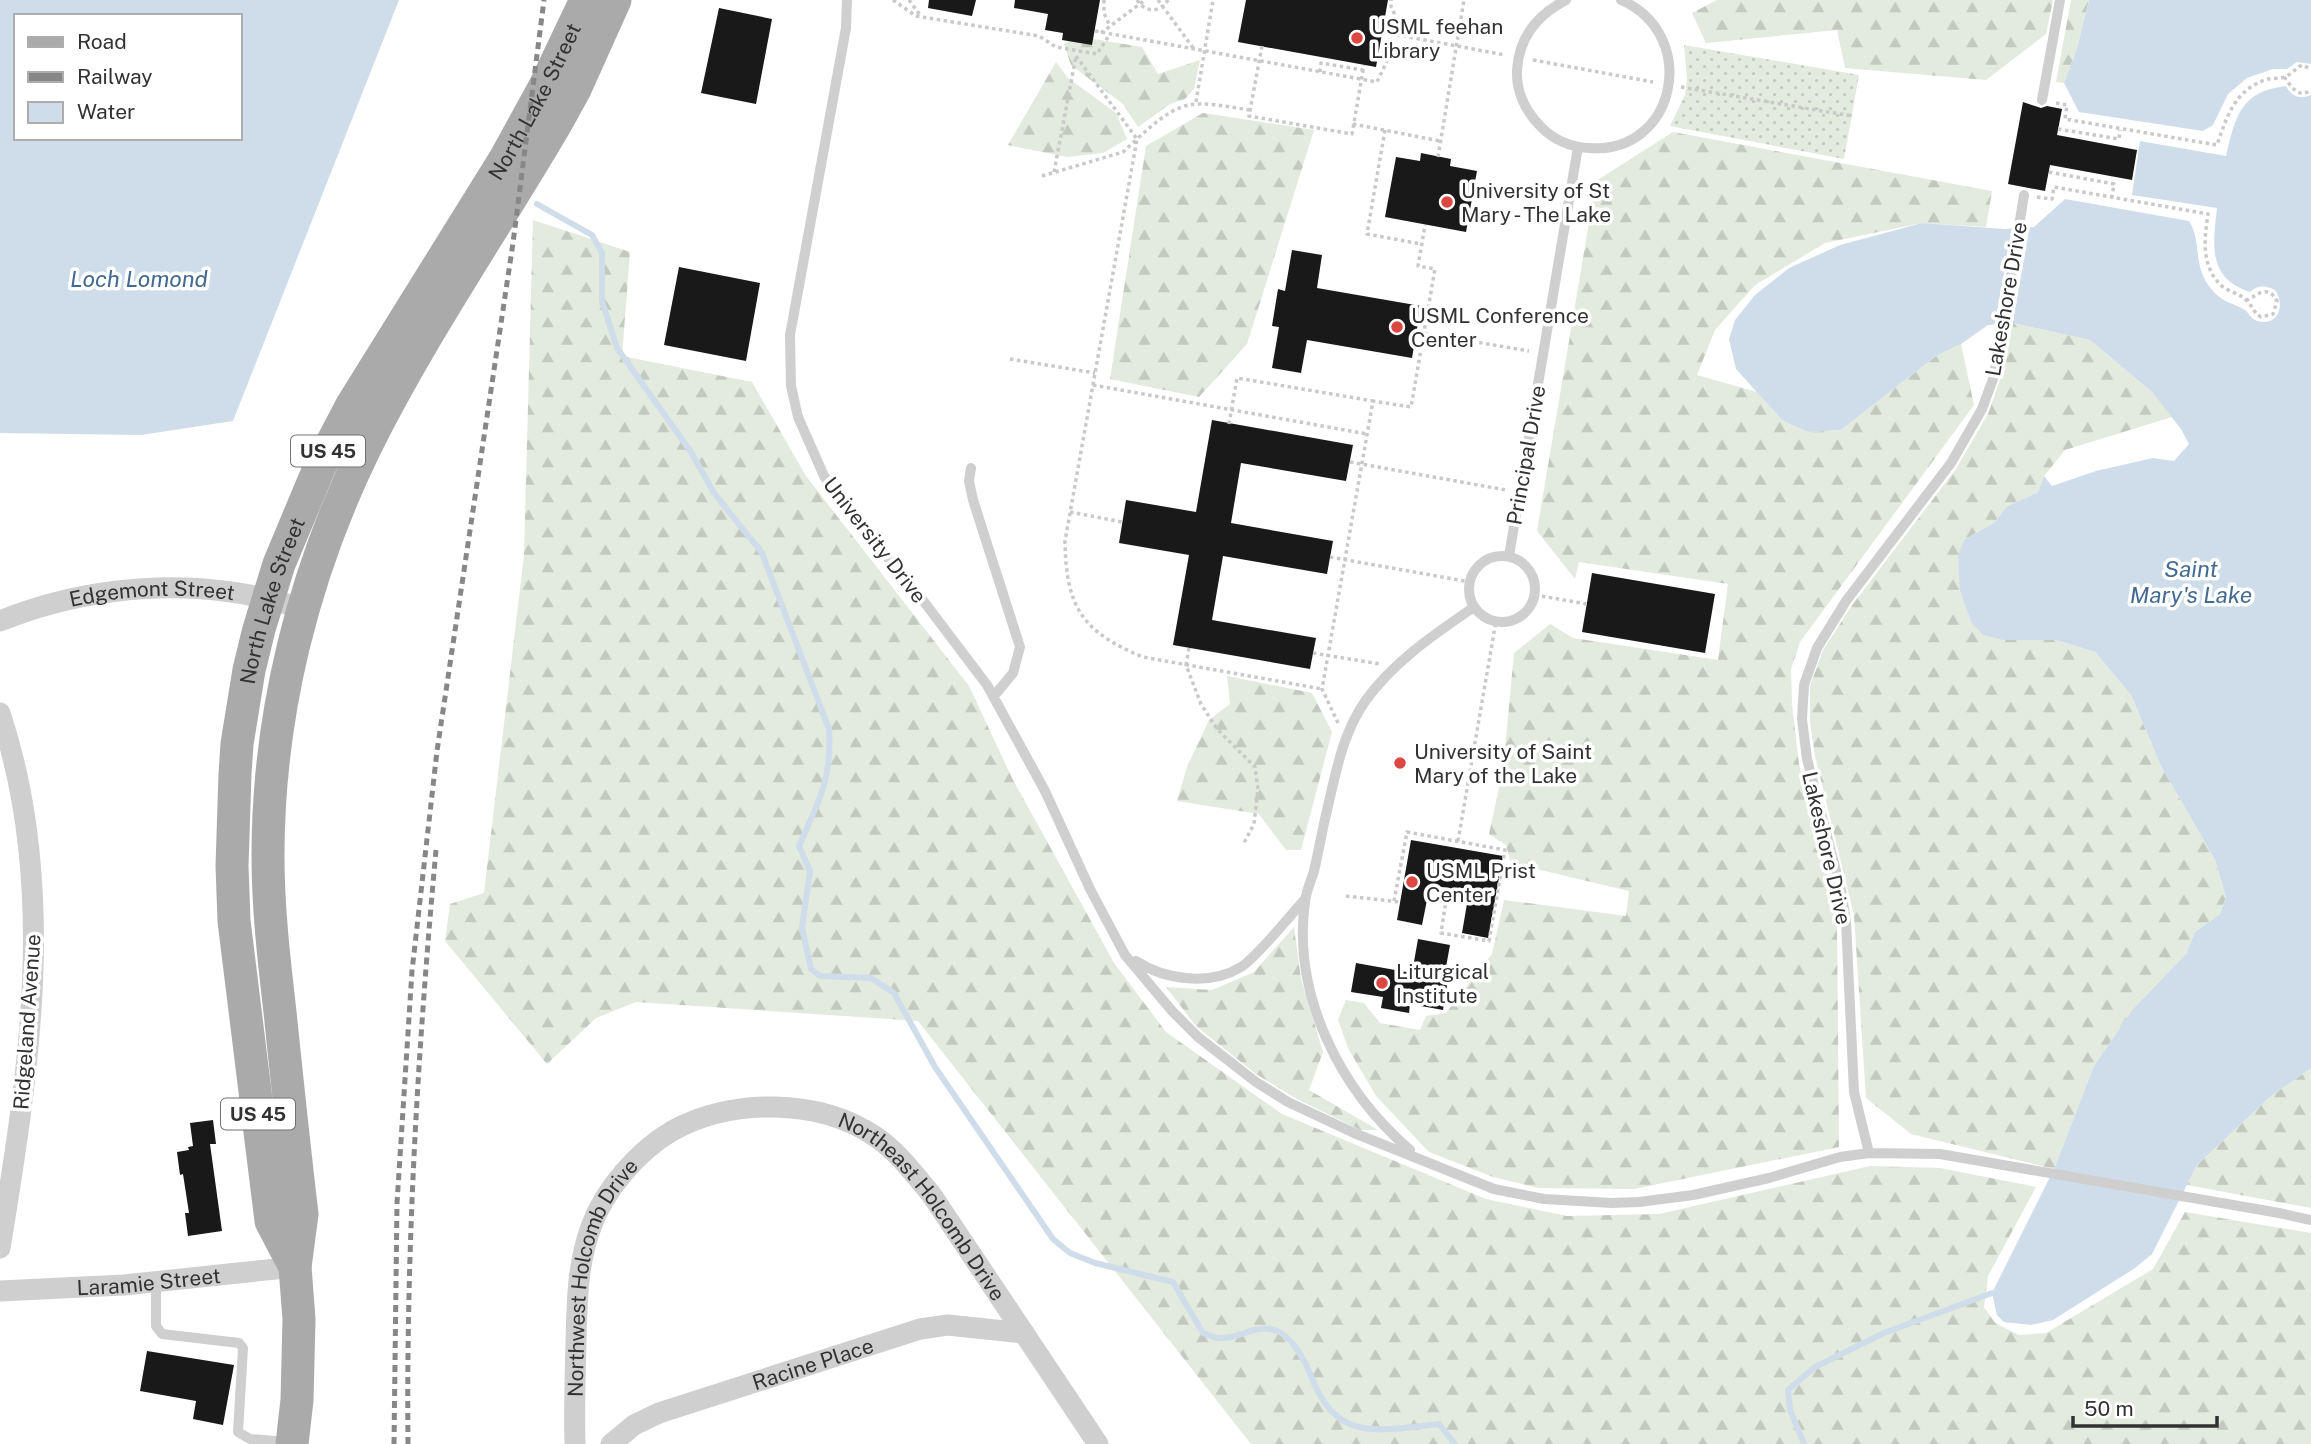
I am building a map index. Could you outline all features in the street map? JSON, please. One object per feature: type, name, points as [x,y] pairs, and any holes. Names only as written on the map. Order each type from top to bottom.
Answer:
[{"type":"main road","name":"North Lake Street","points":[[295,1267],[271,1220],[234,921],[233,825],[237,744],[249,670],[268,599],[302,506],[341,426],[505,159],[544,88],[586,0]]},
{"type":"main road","name":"North Lake Street","points":[[292,1443],[297,1400],[299,1333],[295,1267],[302,1214],[270,919],[268,854],[277,721],[286,674],[335,516],[379,422],[559,118],[615,0]]},
{"type":"street","name":"Edgemont Street","points":[[0,621],[34,607],[93,594],[148,589],[231,592],[304,609]]},
{"type":"street","name":"Ridgeland Avenue","points":[[0,713],[22,795],[29,845],[34,921],[34,989],[19,1136],[0,1248]]},
{"type":"street","name":"Northeast Holcomb Drive","points":[[670,1133],[687,1124],[730,1111],[763,1107],[797,1108],[827,1114],[877,1138],[906,1163],[931,1194],[1098,1444]]},
{"type":"street","name":"Northwest Holcomb Drive","points":[[575,1444],[577,1292],[580,1266],[591,1227],[607,1195],[636,1160],[670,1133]]},
{"type":"street","name":"Laramie Street","points":[[0,1291],[156,1282],[295,1267]]},
{"type":"street","name":"Racine Place","points":[[611,1444],[634,1425],[659,1413],[920,1329],[948,1325],[1024,1334]]},
{"type":"lane","name":"University Drive","points":[[847,0],[846,28],[790,335],[791,386],[802,427],[824,476],[860,527],[903,574],[994,696],[1045,791],[1090,889],[1125,954],[1172,1011],[1198,1037],[1256,1082],[1320,1119],[1494,1189],[1544,1199],[1639,1202],[1692,1195],[1769,1178],[1840,1157],[1869,1153]]},
{"type":"lane","points":[[1566,0],[1549,9],[1535,22],[1524,39],[1518,58],[1517,77],[1521,97],[1530,115],[1543,130],[1559,141],[1578,147],[1599,149],[1619,145],[1653,122],[1664,105],[1670,85],[1668,50],[1661,34],[1651,20],[1621,0]]},
{"type":"lane","points":[[2042,100],[2060,0]]},
{"type":"lane","name":"Principal Drive","points":[[1509,556],[1578,147]]},
{"type":"lane","name":"Lakeshore Drive","points":[[1869,1153],[1854,1092],[1846,921],[1841,890],[1807,759],[1802,719],[1804,685],[1817,648],[1846,601],[1951,463],[1982,409],[1993,379],[2001,339],[2024,195]]},
{"type":"lane","points":[[971,468],[969,481],[973,500],[1020,647],[1013,673],[994,696]]},
{"type":"lane","points":[[1509,556],[1527,567],[1533,576],[1535,594],[1529,608],[1522,615],[1512,621],[1496,621],[1481,615],[1474,607],[1469,596],[1470,582],[1478,565],[1487,559],[1509,556]]},
{"type":"lane","points":[[1420,1159],[1398,1140],[1363,1100],[1342,1071],[1323,1033],[1307,975],[1303,939],[1305,899],[1344,738],[1364,702],[1420,644],[1474,607]]},
{"type":"lane","points":[[1125,954],[1162,975],[1195,979],[1227,973],[1243,966],[1305,899]]},
{"type":"lane","points":[[1869,1153],[1940,1154],[2311,1220]]},
{"type":"lane","points":[[156,1282],[156,1326],[162,1334],[239,1343],[243,1349],[238,1432],[250,1439],[292,1443]]},
{"type":"path","points":[[893,0],[916,16],[1039,36],[1056,47],[1076,53],[1097,54],[1110,34]]},
{"type":"path","points":[[909,0],[921,17]]},
{"type":"path","points":[[1104,0],[1104,13],[1110,26]]},
{"type":"path","points":[[1101,33],[1138,2],[1145,0]]},
{"type":"path","points":[[1158,0],[1194,50]]},
{"type":"path","points":[[1138,2],[1154,10],[1163,7],[1168,0]]},
{"type":"path","points":[[1196,102],[1213,0]]},
{"type":"path","points":[[1095,32],[1377,82],[1387,61],[1394,13],[1391,0]]},
{"type":"path","points":[[1438,157],[1464,0]]},
{"type":"path","points":[[1382,32],[1498,54]]},
{"type":"path","points":[[1262,46],[1249,116],[1352,134],[1363,67],[1321,63],[1320,72]]},
{"type":"path","points":[[1076,53],[1137,139],[1065,541],[1065,569],[1070,595],[1083,618],[1098,633],[1143,657],[1322,689]]},
{"type":"path","points":[[1054,172],[1076,53]]},
{"type":"path","points":[[1539,61],[1852,116]]},
{"type":"path","points":[[2042,100],[2067,105],[2065,119],[2217,145],[2232,106],[2241,94],[2269,79],[2284,77],[2302,65],[2311,69]]},
{"type":"path","points":[[2284,77],[2297,92],[2311,90]]},
{"type":"path","points":[[1042,176],[1123,152],[1165,113],[1196,102],[1250,110]]},
{"type":"path","points":[[1353,124],[1440,141]]},
{"type":"path","points":[[2058,129],[2119,139],[2120,129]]},
{"type":"path","points":[[1385,130],[1367,234],[1422,244]]},
{"type":"path","points":[[2049,172],[2114,184],[2112,197]]},
{"type":"path","points":[[2024,195],[2052,199],[2054,187],[2208,214],[2204,247],[2207,264],[2213,276],[2224,288],[2247,300],[2253,312],[2262,317],[2273,314],[2277,302],[2273,293],[2264,290],[2247,300]]},
{"type":"path","points":[[1229,424],[1237,378],[1411,407],[1435,269],[1418,266],[1424,225]]},
{"type":"path","points":[[1417,332],[1543,354]]},
{"type":"path","points":[[1010,359],[1095,373]]},
{"type":"path","points":[[1093,385],[1367,434]]},
{"type":"path","points":[[1344,738],[1322,689],[1373,401]]},
{"type":"path","points":[[1350,462],[1520,492]]},
{"type":"path","points":[[1070,512],[1122,522]]},
{"type":"path","points":[[1330,557],[1470,582]]},
{"type":"path","points":[[1535,594],[1587,604]]},
{"type":"path","points":[[1458,841],[1496,621]]},
{"type":"path","points":[[1189,648],[1186,664],[1201,704],[1217,729],[1255,767],[1258,789],[1254,824],[1244,843]]},
{"type":"path","points":[[1313,653],[1396,667]]},
{"type":"path","points":[[1394,901],[1408,832],[1505,850],[1489,941],[1441,933],[1448,888]]},
{"type":"path","points":[[1444,845],[1446,839]]},
{"type":"path","points":[[1470,850],[1471,844]]},
{"type":"path","points":[[1346,896],[1400,902]]},
{"type":"green space","points":[[1717,0],[2053,0],[2046,34],[1986,80],[1845,68],[1837,30],[1706,43],[1692,13]]},
{"type":"green space","points":[[2071,0],[2089,0],[2077,48],[2064,83],[2056,82]]},
{"type":"green space","points":[[1076,36],[1142,47],[1158,74],[1200,60],[1194,89],[1185,99],[1170,104],[1138,127],[1123,104],[1071,65],[1064,44]]},
{"type":"green space","points":[[1684,45],[1859,75],[1844,159],[1670,126],[1685,95],[1687,79]]},
{"type":"green space","points":[[1056,62],[1068,78],[1116,113],[1127,139],[1103,153],[1067,157],[1008,145]]},
{"type":"green space","points":[[1203,113],[1314,130],[1247,344],[1199,397],[1110,379],[1146,146]]},
{"type":"green space","points":[[1673,132],[1992,191],[1986,227],[1922,223],[1825,243],[1755,285],[1715,330],[1697,375],[1757,392],[1783,421],[1808,432],[1841,430],[1936,356],[1961,344],[1974,405],[1800,642],[1791,669],[1799,764],[1832,891],[1837,924],[1839,1147],[1634,1189],[1539,1188],[1493,1177],[1429,1152],[1376,1096],[1348,1048],[1338,1020],[1346,1000],[1364,1003],[1380,1023],[1420,1030],[1426,1016],[1446,1013],[1492,954],[1504,900],[1626,916],[1629,891],[1511,863],[1506,845],[1489,834],[1503,770],[1514,653],[1550,624],[1573,638],[1718,660],[1728,584],[1579,562],[1575,579],[1537,531],[1596,181]]},
{"type":"green space","points":[[533,220],[630,252],[622,356],[752,382],[806,476],[969,686],[1012,778],[1114,963],[1166,1032],[1282,1114],[1486,1199],[1567,1216],[1659,1214],[1870,1166],[1940,1168],[2036,1187],[1988,1276],[1984,1307],[1995,1323],[2019,1335],[2046,1333],[2153,1269],[2185,1212],[2311,1233],[2311,1444],[1251,1444],[918,1021],[636,1002],[596,1018],[547,1064],[445,941],[450,904],[484,893],[524,555]]},
{"type":"green space","points":[[2013,323],[2090,340],[2152,392],[2172,417],[2065,450],[2044,476],[2038,492],[2006,507],[1995,522],[1964,540],[1960,591],[1971,622],[2003,640],[2056,640],[2095,652],[2131,695],[2161,766],[2215,860],[2226,897],[2220,914],[2195,932],[2186,954],[2132,1010],[2094,1066],[2054,1169],[1911,1134],[1866,1098],[1854,915],[1815,756],[1810,722],[1810,686],[1823,650],[1853,604],[1956,469],[1988,414],[2000,380]]},
{"type":"green space","points":[[1227,676],[1312,693],[1332,732],[1301,850],[1286,850],[1259,814],[1177,801],[1187,767],[1209,720],[1230,704]]},
{"type":"green space","points":[[1294,927],[1301,979],[1323,1052],[1309,1090],[1378,1130],[1360,1130],[1297,1099],[1256,1074],[1196,1026],[1166,987],[1212,990],[1254,972]]},
{"type":"green space","points":[[2311,1068],[2311,1208],[2187,1185],[2197,1165],[2270,1097]]},
{"type":"water","name":"Loch Lomond","points":[[0,0],[399,0],[233,421],[141,435],[0,433]]},
{"type":"water","points":[[2089,0],[2311,0],[2311,64],[2297,62],[2287,69],[2273,69],[2247,78],[2228,94],[2213,125],[2203,131],[2079,112],[2064,83],[2077,48]]},
{"type":"water","name":"Saint Mary's Lake","points":[[2286,86],[2296,96],[2311,95],[2311,1068],[2270,1097],[2197,1165],[2152,1254],[2135,1268],[2053,1320],[2031,1325],[2004,1322],[1997,1315],[1992,1293],[2054,1169],[2094,1066],[2132,1010],[2186,954],[2195,932],[2220,914],[2226,897],[2215,860],[2161,766],[2131,695],[2095,652],[2056,640],[2003,640],[1983,635],[1971,622],[1960,591],[1958,556],[1964,540],[1995,522],[2006,507],[2038,492],[2044,476],[2052,486],[2096,471],[2153,458],[2174,461],[2189,444],[2181,429],[2152,392],[2090,340],[2013,323],[1988,325],[1961,344],[1936,356],[1841,430],[1808,432],[1783,421],[1736,369],[1729,339],[1735,320],[1755,295],[1789,268],[1840,245],[1922,223],[2005,229],[2034,227],[2065,199],[2189,221],[2196,238],[2202,273],[2213,291],[2245,310],[2255,320],[2270,321],[2275,318],[2280,308],[2275,290],[2262,286],[2250,292],[2236,286],[2220,269],[2214,247],[2217,208],[2132,195],[2140,141],[2226,156],[2237,118],[2249,100],[2271,89]]},
{"type":"pier","points":[[2030,224],[2012,327],[1994,328],[2013,225]]},
{"type":"building","points":[[929,0],[976,0],[972,16],[928,8]]},
{"type":"building","points":[[1015,0],[1100,0],[1092,45],[1062,40],[1063,33],[1045,30],[1048,14],[1014,8]]},
{"type":"building","points":[[1246,0],[1388,0],[1376,67],[1238,42]]},
{"type":"building","points":[[719,8],[772,19],[756,104],[701,93]]},
{"type":"building","points":[[2023,102],[2041,108],[2047,106],[2062,109],[2057,135],[2137,150],[2132,180],[2050,165],[2045,191],[2008,184]]},
{"type":"building","points":[[1421,153],[1451,159],[1450,166],[1477,171],[1466,232],[1385,217],[1396,157],[1420,161]]},
{"type":"building","points":[[1292,250],[1322,255],[1317,288],[1421,306],[1412,358],[1307,340],[1301,373],[1272,368],[1279,327],[1272,326],[1278,289],[1285,291]]},
{"type":"building","points":[[679,267],[760,283],[746,361],[664,345]]},
{"type":"building","points":[[1212,420],[1353,445],[1346,481],[1241,463],[1231,523],[1333,541],[1327,574],[1223,556],[1212,620],[1316,638],[1310,669],[1173,645],[1189,555],[1119,543],[1126,500],[1196,512]]},
{"type":"building","points":[[1592,573],[1715,594],[1705,653],[1582,632]]},
{"type":"building","points":[[1411,840],[1503,856],[1488,938],[1462,933],[1469,892],[1430,885],[1422,925],[1397,920]]},
{"type":"building","points":[[1418,939],[1450,945],[1444,978],[1448,979],[1443,1010],[1410,1004],[1409,1013],[1381,1008],[1383,997],[1351,992],[1356,963],[1412,973]]},
{"type":"building","points":[[213,1120],[216,1144],[210,1144],[222,1231],[188,1236],[185,1213],[189,1213],[177,1152],[189,1150],[188,1147],[193,1146],[190,1123]]},
{"type":"building","points":[[147,1351],[234,1365],[223,1425],[193,1419],[196,1401],[140,1391]]},
{"type":"waterway","points":[[537,204],[592,235],[602,253],[602,301],[617,348],[691,452],[714,493],[762,553],[829,729],[828,763],[823,790],[799,846],[810,871],[802,928],[811,969],[820,976],[871,978],[894,993],[935,1067],[1053,1239],[1070,1253],[1095,1263],[1173,1282],[1203,1333],[1218,1338],[1257,1329],[1281,1333],[1299,1352],[1321,1398],[1333,1413],[1347,1423],[1362,1428],[1379,1429],[1439,1424],[1455,1444]]},
{"type":"waterway","points":[[1804,1444],[1790,1410],[1788,1390],[1815,1367],[1884,1333],[1992,1293]]},
{"type":"railway","points":[[394,1444],[397,1203],[412,971],[437,751],[513,243],[544,0]]},
{"type":"railway","points":[[408,1444],[414,1147],[436,850]]},
{"type":"place","name":"USML feehan Library","points":[[1357,38]]},
{"type":"place","name":"University of St Mary - The Lake","points":[[1447,202]]},
{"type":"place","name":"USML Conference Center","points":[[1397,327]]},
{"type":"place","name":"University of Saint Mary of the Lake","points":[[1400,763]]},
{"type":"place","name":"USML Prist Center","points":[[1412,882]]},
{"type":"place","name":"Liturgical Institute","points":[[1382,983]]}]
